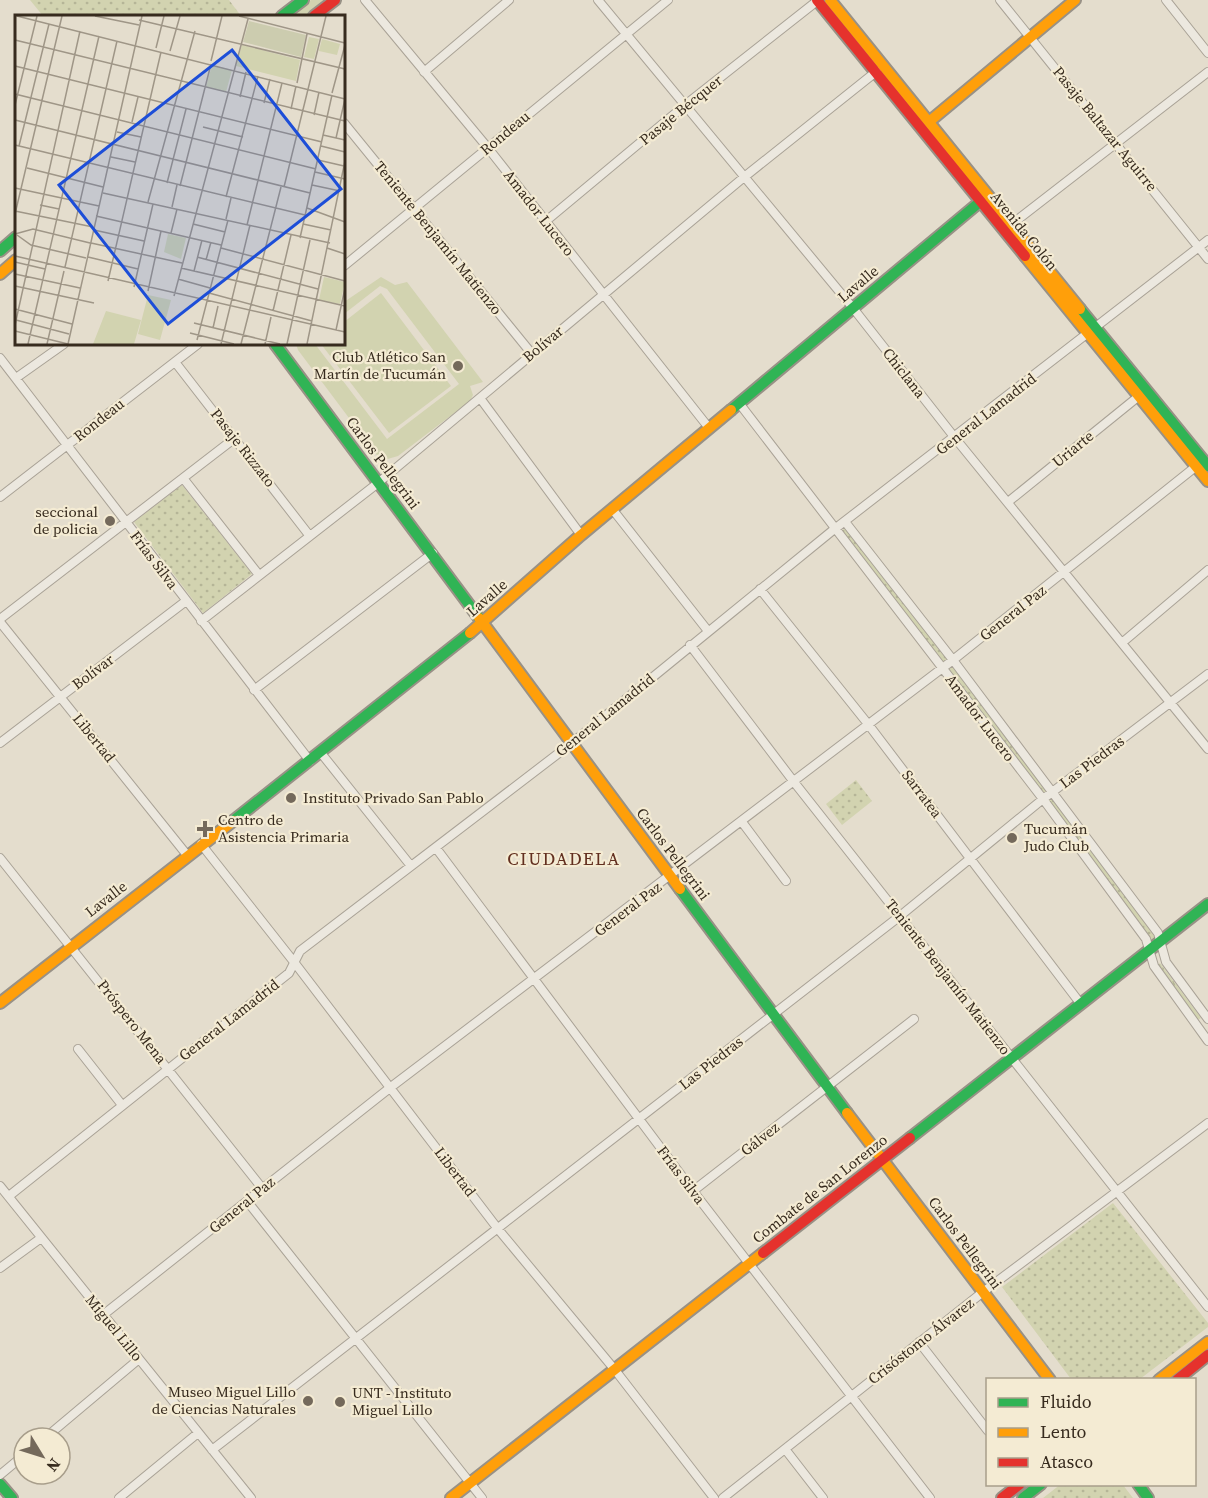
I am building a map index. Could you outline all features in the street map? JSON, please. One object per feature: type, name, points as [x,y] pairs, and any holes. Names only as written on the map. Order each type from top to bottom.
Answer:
[{"type":"street","points":[[283,15],[303,0]]},
{"type":"street","points":[[315,15],[335,0]]},
{"type":"street","name":"Amador Lucero","points":[[366,0],[488,148],[709,428]]},
{"type":"street","points":[[424,72],[509,0]]},
{"type":"street","name":"Chiclana","points":[[598,0],[743,178],[853,308],[955,438],[1208,749]]},
{"type":"street","name":"Rondeau","points":[[345,265],[668,0]]},
{"type":"street","name":"Avenida Colón","points":[[817,0],[930,121],[1012,224],[1139,396],[1204,463]]},
{"type":"street","name":"Pasaje Bécquer","points":[[546,221],[684,106],[817,0]]},
{"type":"street","name":"Pasaje Baltazar Aguirre","points":[[1000,0],[1208,259]]},
{"type":"street","points":[[921,129],[1075,0]]},
{"type":"street","points":[[1166,0],[1208,53]]},
{"type":"street","name":"Avenida Colón","points":[[835,2],[921,129],[1204,463],[1208,481]]},
{"type":"street","name":"Bolívar","points":[[201,621],[378,483],[743,178],[880,68]]},
{"type":"street","points":[[1012,224],[1208,72]]},
{"type":"street","name":"Teniente Benjamín Matienzo","points":[[345,124],[532,354]]},
{"type":"street","name":"Lavalle","points":[[0,1003],[201,844],[321,753],[484,622],[581,535],[981,201]]},
{"type":"street","points":[[0,251],[15,238]]},
{"type":"street","name":"General Lamadrid","points":[[9,1196],[289,973],[300,951],[572,743],[760,589],[1208,240]]},
{"type":"street","points":[[0,274],[15,261]]},
{"type":"street","points":[[16,378],[63,345]]},
{"type":"street","name":"Rondeau","points":[[0,497],[197,345]]},
{"type":"street","name":"Carlos Pellegrini","points":[[276,345],[433,553],[827,1087],[1048,1378]]},
{"type":"street","name":"Frías Silva","points":[[0,358],[310,761]]},
{"type":"street","name":"Pasaje Rizzato","points":[[175,362],[309,535]]},
{"type":"street","name":"Uriarte","points":[[1008,502],[1139,396]]},
{"type":"street","points":[[480,398],[581,535]]},
{"type":"street","name":"Amador Lucero","points":[[739,403],[1043,799],[1146,939],[1154,966],[1208,1041]]},
{"type":"street","points":[[0,620],[236,438]]},
{"type":"street","name":"General Paz","points":[[103,1315],[391,1087],[672,877],[1204,463]]},
{"type":"street","points":[[183,478],[259,575]]},
{"type":"street","points":[[613,510],[708,631]]},
{"type":"street","name":"Amador Lucero","points":[[846,523],[1053,792],[1161,940],[1166,962],[1208,1020]]},
{"type":"street","points":[[254,690],[433,553]]},
{"type":"street","points":[[1123,642],[1208,570]]},
{"type":"street","name":"Sarratea","points":[[760,589],[868,724],[1080,1003]]},
{"type":"street","name":"Bolívar","points":[[0,743],[186,602]]},
{"type":"street","name":"Libertad","points":[[0,620],[187,855]]},
{"type":"street","name":"Teniente Benjamín Matienzo","points":[[690,645],[794,782],[1208,1307]]},
{"type":"street","name":"Las Piedras","points":[[212,1450],[900,916],[1043,799],[1208,674]]},
{"type":"street","points":[[321,753],[411,866]]},
{"type":"street","points":[[741,822],[786,882]]},
{"type":"street","name":"Libertad","points":[[201,844],[391,1087],[498,1229],[615,1370],[714,1498]]},
{"type":"street","name":"Frías Silva","points":[[436,848],[638,1119],[930,1498]]},
{"type":"street","name":"Próspero Mena","points":[[0,858],[262,1188]]},
{"type":"street","name":"Combate de San Lorenzo","points":[[451,1498],[1208,904]]},
{"type":"street","name":"Gálvez","points":[[693,1191],[914,1019]]},
{"type":"street","points":[[1198,1028],[1208,1020]]},
{"type":"street","points":[[78,1049],[122,1105]]},
{"type":"street","name":"Crisóstomo Álvarez","points":[[723,1498],[983,1292],[1208,1123]]},
{"type":"street","name":"Miguel Lillo","points":[[0,1186],[251,1498]]},
{"type":"street","points":[[247,1201],[482,1498]]},
{"type":"street","points":[[0,1268],[41,1238]]},
{"type":"street","points":[[920,1342],[986,1430]]},
{"type":"street","points":[[1162,1378],[1208,1342]]},
{"type":"street","points":[[1179,1378],[1208,1355]]},
{"type":"street","points":[[59,1426],[139,1359]]},
{"type":"street","points":[[119,1498],[198,1433]]},
{"type":"street","points":[[785,1449],[823,1498]]},
{"type":"street","points":[[0,1475],[12,1465]]},
{"type":"street","points":[[0,1484],[12,1498]]},
{"type":"street","points":[[1002,1498],[1019,1486]]},
{"type":"street","points":[[1023,1498],[1040,1486]]},
{"type":"street","points":[[1139,1486],[1148,1498]]},
{"type":"green space","points":[[30,0],[229,0],[240,15],[42,15]]},
{"type":"green space","points":[[311,0],[326,0],[306,15],[291,15]]},
{"type":"green space","name":"Club Atlético San Martín de Tucumán","points":[[381,277],[395,285],[407,282],[483,382],[470,386],[473,395],[470,401],[398,456],[384,460],[379,458],[296,345],[316,345],[387,439],[459,384],[387,289],[380,286],[345,313],[345,301]]},
{"type":"green space","points":[[381,293],[451,386],[389,433],[322,345],[345,345],[345,321]]},
{"type":"green space","points":[[182,485],[252,574],[203,613],[134,522]]},
{"type":"green space","points":[[846,528],[949,659],[943,664],[841,531]]},
{"type":"green space","points":[[953,664],[1048,792],[1043,795],[946,669]]},
{"type":"green space","points":[[856,780],[872,801],[842,825],[826,804]]},
{"type":"green space","points":[[1053,798],[1157,939],[1152,943],[1048,801]]},
{"type":"green space","points":[[1160,963],[1201,1018],[1196,1021],[1156,967]]},
{"type":"green space","points":[[1113,1203],[1208,1323],[1208,1327],[1141,1378],[1070,1378],[1002,1287]]},
{"type":"green space","points":[[1058,1486],[1124,1486],[1133,1498],[1043,1498]]},
{"type":"traffic: fast","points":[[283,15],[303,0]]},
{"type":"traffic: fast","points":[[731,410],[981,201]]},
{"type":"traffic: fast","points":[[0,251],[15,238]]},
{"type":"traffic: fast","points":[[1080,309],[1208,466]]},
{"type":"traffic: fast","points":[[276,345],[479,618]]},
{"type":"traffic: fast","points":[[233,821],[470,633]]},
{"type":"traffic: fast","points":[[680,889],[847,1113]]},
{"type":"traffic: fast","points":[[910,1138],[1208,904]]},
{"type":"traffic: fast","points":[[0,1484],[12,1498]]},
{"type":"traffic: fast","points":[[1023,1498],[1038,1486]]},
{"type":"traffic: fast","points":[[1139,1486],[1148,1498]]},
{"type":"traffic: slow","points":[[830,0],[1080,309]]},
{"type":"traffic: slow","points":[[930,121],[1075,0]]},
{"type":"traffic: slow","points":[[1025,256],[1208,481]]},
{"type":"traffic: slow","points":[[0,274],[15,261]]},
{"type":"traffic: slow","points":[[470,633],[581,535],[731,410]]},
{"type":"traffic: slow","points":[[479,618],[680,889]]},
{"type":"traffic: slow","points":[[0,1003],[233,821]]},
{"type":"traffic: slow","points":[[847,1113],[1048,1378]]},
{"type":"traffic: slow","points":[[451,1498],[763,1253]]},
{"type":"traffic: slow","points":[[1162,1378],[1208,1342]]},
{"type":"traffic: jam","points":[[315,15],[335,0]]},
{"type":"traffic: jam","points":[[817,0],[1025,256]]},
{"type":"traffic: jam","points":[[763,1253],[910,1138]]},
{"type":"traffic: jam","points":[[1179,1378],[1208,1355]]},
{"type":"traffic: jam","points":[[1002,1498],[1017,1486]]},
{"type":"place","name":"Club Atlético San Martín de Tucumán","points":[[458,366]]},
{"type":"place","name":"seccional de policia","points":[[110,521]]},
{"type":"place","name":"Instituto Privado San Pablo","points":[[291,798]]},
{"type":"place","name":"Centro de Asistencia Primaria","points":[[205,829]]},
{"type":"place","name":"Tucumán Judo Club","points":[[1012,838]]},
{"type":"place","name":"Museo Miguel Lillo de Ciencias Naturales","points":[[308,1401]]},
{"type":"place","name":"UNT - Instituto Miguel Lillo","points":[[340,1402]]},
{"type":"district","name":"CIUDADELA","points":[[564,859]]}]
